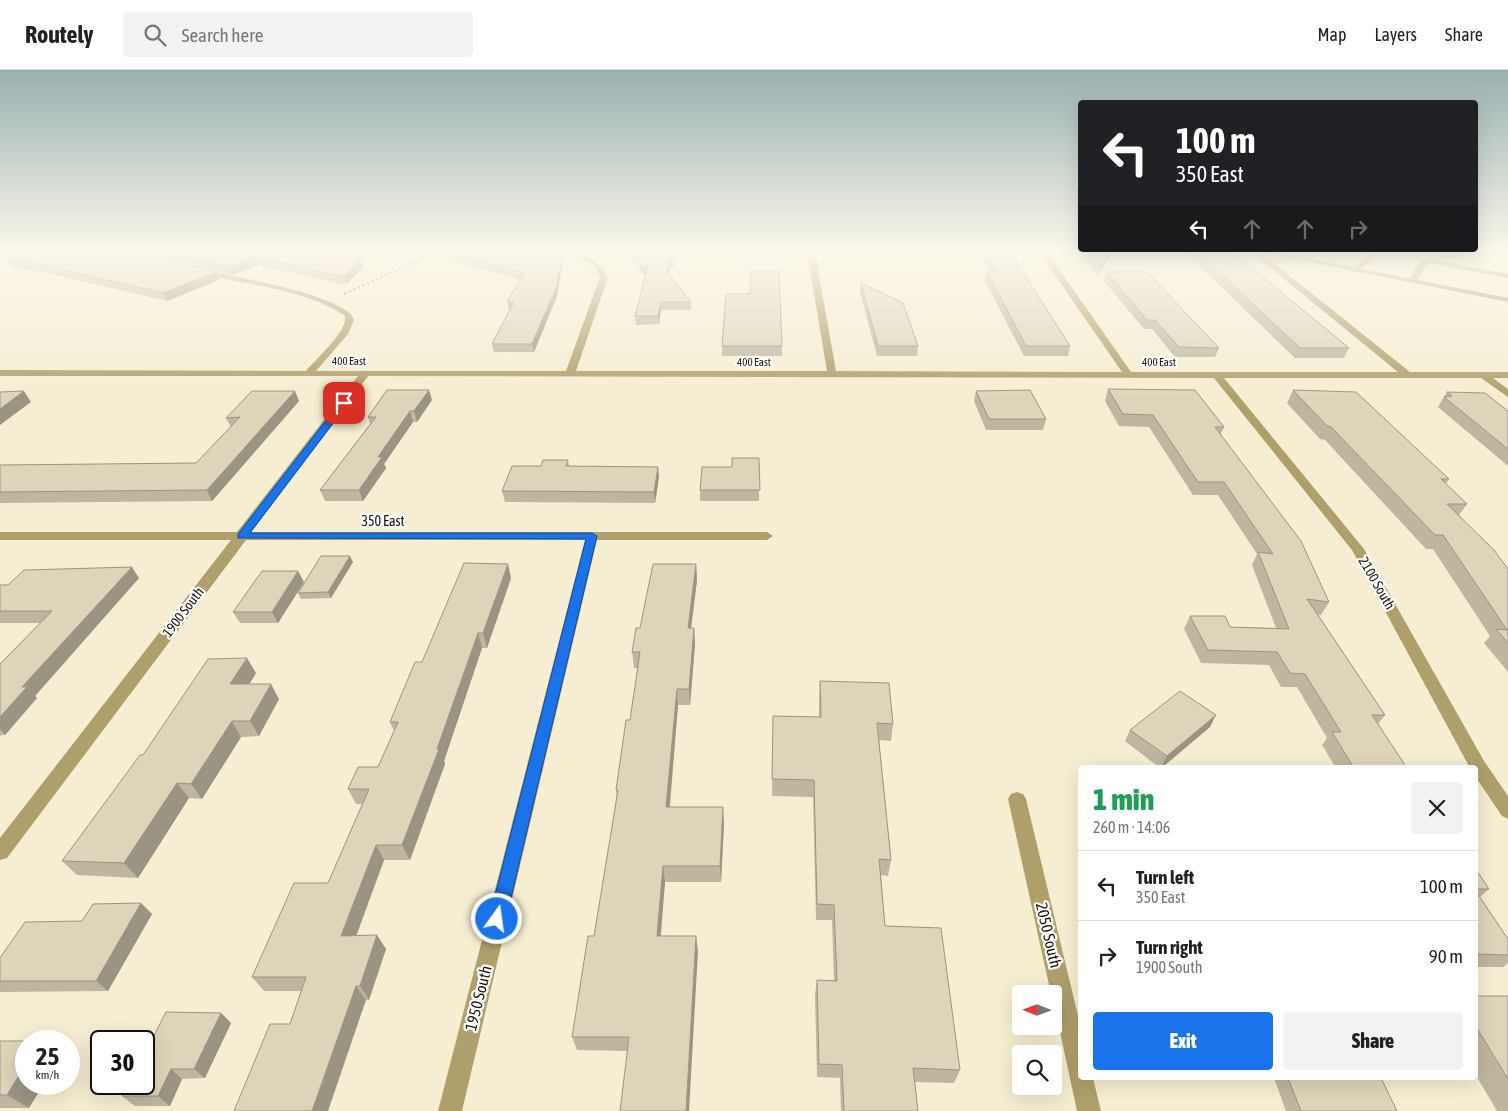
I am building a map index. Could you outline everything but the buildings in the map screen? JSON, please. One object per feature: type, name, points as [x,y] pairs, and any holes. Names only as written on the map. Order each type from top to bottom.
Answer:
[{"type":"street","points":[[309,373],[348,326],[349,315],[345,311],[320,301]]},
{"type":"street","points":[[570,374],[596,301]]},
{"type":"street","points":[[819,301],[832,374]]},
{"type":"street","points":[[1077,301],[1129,375]]},
{"type":"street","points":[[1315,301],[1408,375]]},
{"type":"street","name":"400 East","points":[[0,373],[1508,376]]},
{"type":"street","name":"1900 South","points":[[0,852],[366,373]]},
{"type":"street","name":"2100 South","points":[[1218,375],[1358,549],[1477,765]]},
{"type":"street","points":[[1483,375],[1508,394]]},
{"type":"street","name":"350 East","points":[[0,536],[767,536]]},
{"type":"street","name":"1950 South","points":[[450,1111],[592,536]]},
{"type":"street","name":"2100 South","points":[[1478,766],[1508,810]]},
{"type":"street","name":"2050 South","points":[[1017,799],[1078,1062]]},
{"type":"street","points":[[1082,1080],[1089,1111]]},
{"type":"route","points":[[344,403],[242,536],[592,536],[497,919]]}]
